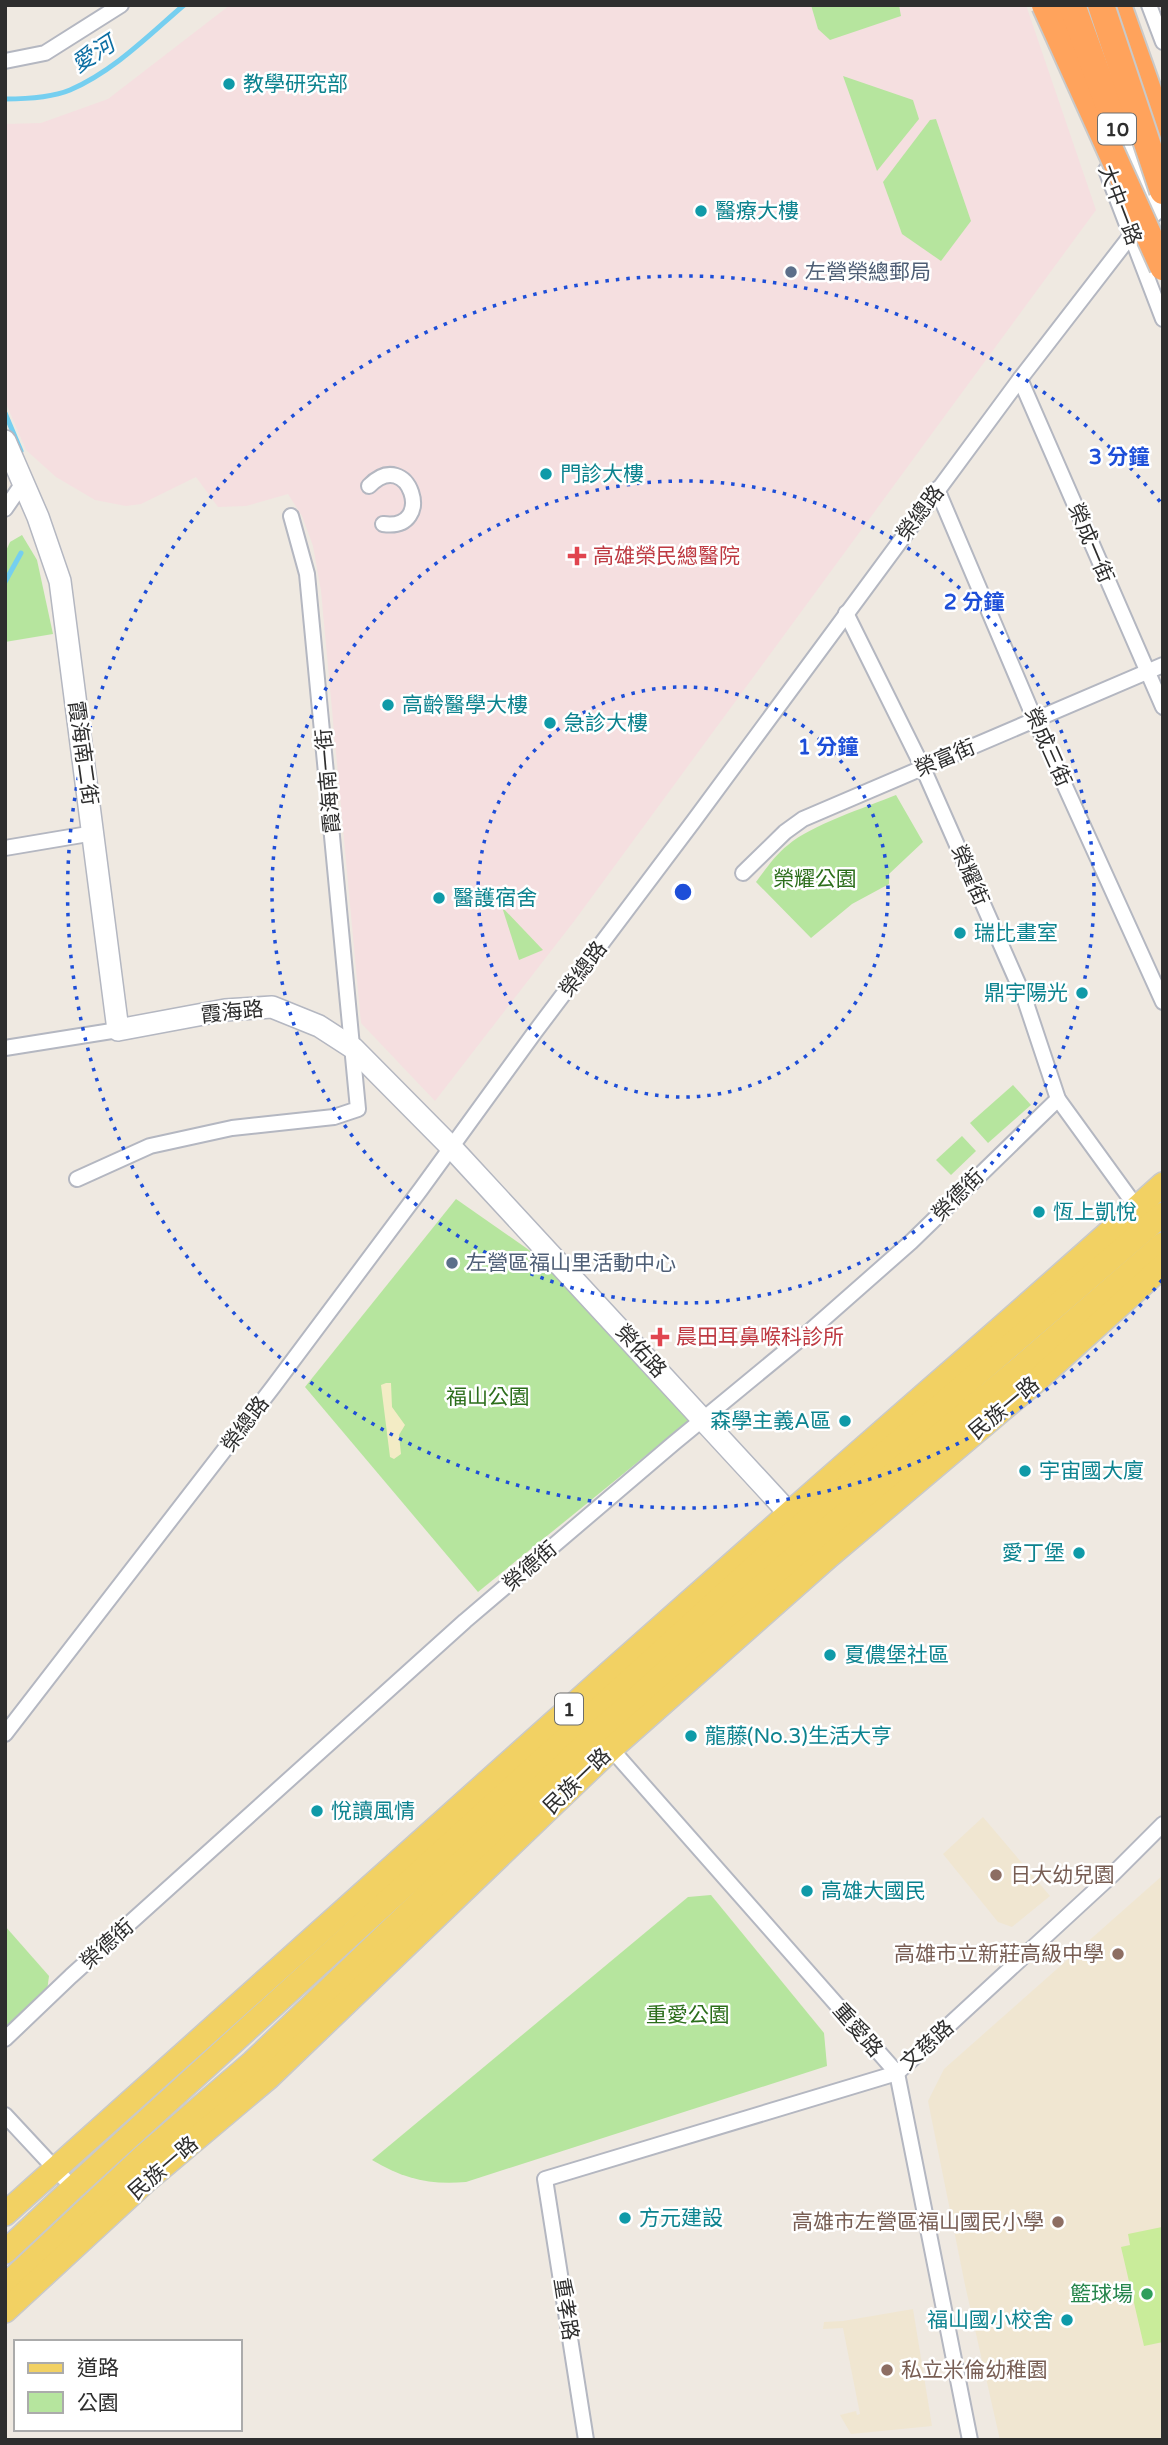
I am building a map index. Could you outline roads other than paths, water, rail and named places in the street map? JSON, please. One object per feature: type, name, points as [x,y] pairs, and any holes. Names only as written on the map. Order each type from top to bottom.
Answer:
[{"type":"highway","points":[[1047,5],[1163,267]]},
{"type":"highway","name":"10","points":[[1072,5],[1163,252]]},
{"type":"highway","name":"10","points":[[1101,5],[1160,204]]},
{"type":"highway","points":[[1118,5],[1163,132]]},
{"type":"highway","points":[[1130,5],[1163,99]]},
{"type":"main road","name":"民族一路","points":[[5,2252],[73,2188],[808,1534],[1022,1366],[1155,1226],[1163,1184]]},
{"type":"main road","name":"民族一路","points":[[5,2214],[55,2169],[591,1727],[808,1534],[995,1335],[1155,1226]]},
{"type":"main road","name":"民族一路","points":[[808,1534],[1035,1381],[1163,1266]]},
{"type":"main road","name":"民族一路","points":[[5,2286],[145,2155],[253,2062],[591,1727]]},
{"type":"main road","name":"民族一路","points":[[5,2311],[146,2180],[268,2078],[591,1727]]},
{"type":"street","points":[[5,61],[45,53],[121,5]]},
{"type":"street","name":"大中一路","points":[[1047,5],[1163,319]]},
{"type":"street","name":"大中一路","points":[[1083,5],[1100,61],[1160,204]]},
{"type":"street","points":[[1149,5],[1163,42]]},
{"type":"street","points":[[1064,52],[1083,52],[1100,61]]},
{"type":"street","name":"大中一路","points":[[1100,61],[1128,108],[1163,180]]},
{"type":"street","name":"榮總路","points":[[8,1727],[273,1387],[694,822],[937,489],[1132,234],[1160,204]]},
{"type":"street","name":"榮成一街","points":[[1020,379],[1163,707]]},
{"type":"street","name":"霞海南二街","points":[[5,441],[38,517],[60,581],[118,1030]]},
{"type":"street","points":[[369,486],[376,480],[391,476],[407,483],[411,490],[413,505],[406,518],[396,524],[383,524]]},
{"type":"street","points":[[5,509],[23,482]]},
{"type":"street","name":"榮成三街","points":[[937,489],[1035,720],[1163,1002]]},
{"type":"street","name":"霞海南一街","points":[[77,1178],[149,1146],[232,1128],[334,1117],[358,1109],[307,574],[291,516]]},
{"type":"street","name":"榮耀街","points":[[846,612],[923,768],[1024,997],[1058,1099],[1155,1226]]},
{"type":"street","name":"榮富街","points":[[743,873],[785,832],[803,819],[1163,665]]},
{"type":"street","points":[[5,848],[94,833]]},
{"type":"street","name":"霞海路","points":[[5,1048],[225,1010],[272,1007],[319,1026],[353,1048],[452,1148]]},
{"type":"street","name":"榮德街","points":[[5,2039],[71,1976],[465,1621],[810,1331],[911,1242],[1058,1099]]},
{"type":"street","name":"榮佑路","points":[[452,1148],[808,1534]]},
{"type":"street","name":"重愛路","points":[[591,1727],[897,2073],[970,2440]]},
{"type":"street","name":"文慈路","points":[[545,2179],[897,2073],[1113,1874],[1163,1824]]},
{"type":"street","points":[[5,2115],[73,2188]]},
{"type":"street","name":"重孝路","points":[[545,2179],[586,2440]]},
{"type":"waterway","name":"愛河","points":[[5,99],[55,95],[86,82],[130,52],[184,5]]},
{"type":"waterway","points":[[5,413],[21,451]]},
{"type":"waterway","points":[[5,582],[21,553]]},
{"type":"place","name":"教學研究部","points":[[229,84]]},
{"type":"place","name":"醫療大樓","points":[[701,211]]},
{"type":"place","name":"左營榮總郵局","points":[[791,272]]},
{"type":"place","name":"門診大樓","points":[[546,474]]},
{"type":"place","name":"高雄榮民總醫院","points":[[577,556]]},
{"type":"place","name":"高齡醫學大樓","points":[[388,705]]},
{"type":"place","name":"急診大樓","points":[[550,723]]},
{"type":"place","name":"醫護宿舍","points":[[439,898]]},
{"type":"place","name":"瑞比畫室","points":[[960,933]]},
{"type":"place","name":"鼎宇陽光","points":[[1082,993]]},
{"type":"place","name":"恆上凱悅","points":[[1039,1212]]},
{"type":"place","name":"左營區福山里活動中心","points":[[452,1263]]},
{"type":"place","name":"晨田耳鼻喉科診所","points":[[660,1337]]},
{"type":"place","name":"森學主義A區","points":[[845,1421]]},
{"type":"place","name":"宇宙國大廈","points":[[1025,1471]]},
{"type":"place","name":"愛丁堡","points":[[1079,1553]]},
{"type":"place","name":"夏儂堡社區","points":[[830,1655]]},
{"type":"place","name":"龍藤(No.3)生活大亨","points":[[691,1736]]},
{"type":"place","name":"悅讀風情","points":[[317,1811]]},
{"type":"place","name":"日大幼兒園","points":[[996,1875]]},
{"type":"place","name":"高雄大國民","points":[[807,1891]]},
{"type":"place","name":"高雄市立新莊高級中學","points":[[1118,1954]]},
{"type":"place","name":"方元建設","points":[[625,2218]]},
{"type":"place","name":"高雄市左營區福山國民小學","points":[[1058,2222]]},
{"type":"place","name":"籃球場","points":[[1147,2294]]},
{"type":"place","name":"福山國小校舍","points":[[1067,2320]]},
{"type":"place","name":"私立米倫幼稚園","points":[[887,2370]]},
{"type":"park label","name":"榮耀公園","points":[[815,879]]},
{"type":"park label","name":"福山公園","points":[[488,1397]]},
{"type":"park label","name":"重愛公園","points":[[688,2015]]}]
